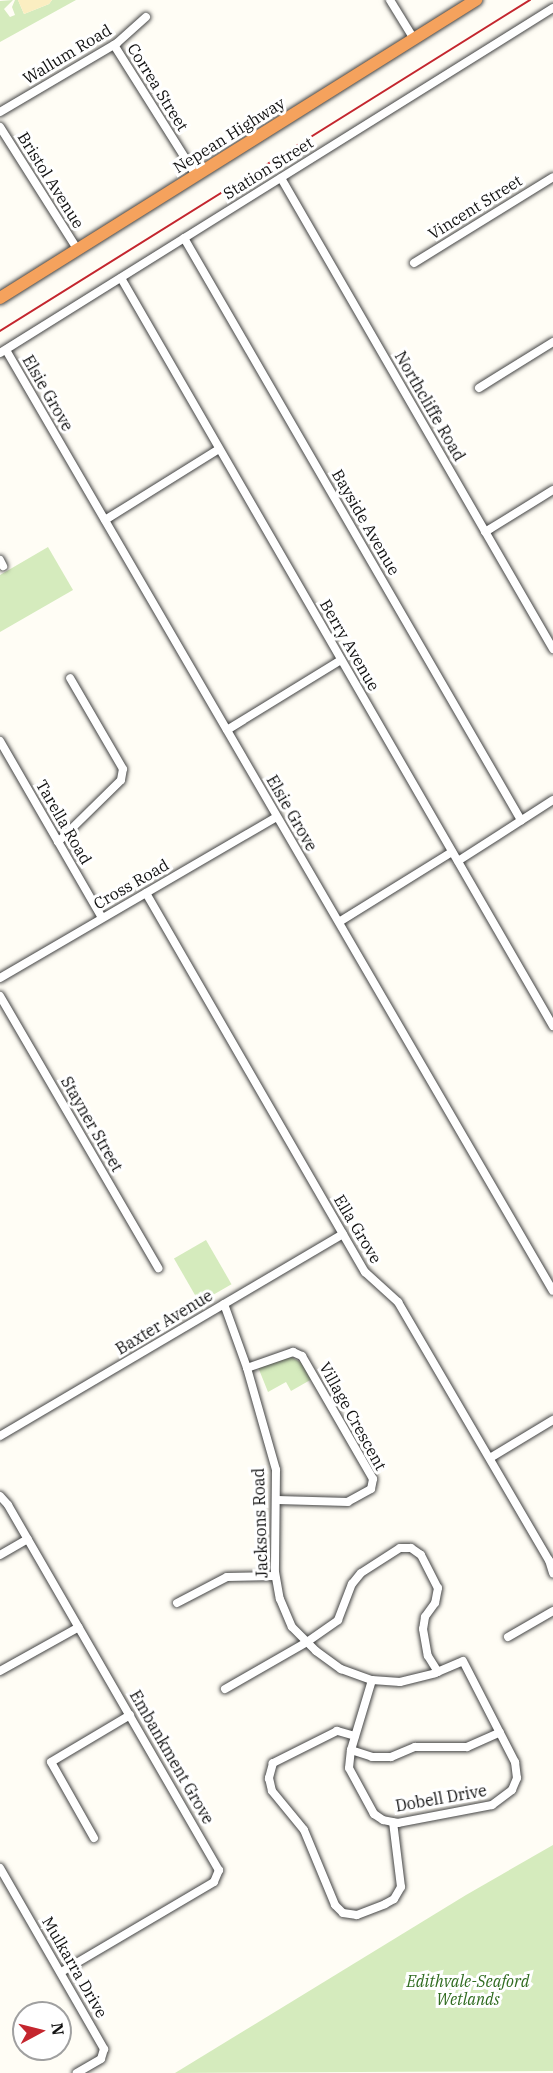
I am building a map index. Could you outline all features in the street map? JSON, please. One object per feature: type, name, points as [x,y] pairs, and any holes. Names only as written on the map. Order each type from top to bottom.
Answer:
[{"type":"highway","name":"Nepean Highway","points":[[0,298],[476,0]]},
{"type":"street","points":[[390,0],[414,39]]},
{"type":"street","name":"Station Street","points":[[3,351],[553,9]]},
{"type":"street","name":"Wallum Road","points":[[0,112],[114,45],[146,17]]},
{"type":"street","name":"Correa Street","points":[[114,45],[196,175]]},
{"type":"street","name":"Bristol Avenue","points":[[0,127],[77,249]]},
{"type":"street","name":"Vincent Street","points":[[414,263],[553,177]]},
{"type":"street","name":"Northcliffe Road","points":[[281,178],[553,649]]},
{"type":"street","name":"Bayside Avenue","points":[[184,238],[521,820]]},
{"type":"street","name":"Berry Avenue","points":[[121,278],[553,1026]]},
{"type":"street","points":[[479,388],[553,342]]},
{"type":"street","name":"Elsie Grove","points":[[3,351],[105,520],[553,1291]]},
{"type":"street","points":[[105,520],[219,449]]},
{"type":"street","points":[[485,532],[553,490]]},
{"type":"street","points":[[227,730],[341,660]]},
{"type":"street","points":[[58,842],[121,780],[123,769],[70,678]]},
{"type":"street","name":"Tarella Road","points":[[0,741],[102,918]]},
{"type":"street","points":[[458,861],[553,800]]},
{"type":"street","name":"Cross Road","points":[[0,978],[278,817]]},
{"type":"street","points":[[339,922],[452,852]]},
{"type":"street","name":"Ella Grove","points":[[146,893],[365,1272],[398,1302],[549,1560],[553,1573]]},
{"type":"street","name":"Stayner Street","points":[[0,996],[158,1268]]},
{"type":"street","name":"Baxter Avenue","points":[[0,1436],[343,1234]]},
{"type":"street","name":"Jacksons Road","points":[[221,1306],[236,1337],[247,1368],[276,1470],[275,1576],[280,1599],[292,1627],[341,1669],[372,1680],[400,1682],[438,1672],[463,1661]]},
{"type":"street","name":"Village Crescent","points":[[247,1368],[292,1353],[302,1356],[374,1479],[371,1489],[348,1503],[277,1500]]},
{"type":"street","points":[[490,1458],[553,1420]]},
{"type":"street","name":"Embankment Grove","points":[[0,1496],[28,1539],[223,1877],[61,1972]]},
{"type":"street","points":[[0,1555],[28,1539]]},
{"type":"street","points":[[225,1689],[307,1642],[338,1620],[352,1584],[361,1573],[400,1548],[411,1548],[421,1555],[438,1588],[435,1603],[425,1617],[423,1629],[428,1656],[438,1672]]},
{"type":"street","points":[[177,1603],[227,1577],[275,1576]]},
{"type":"street","points":[[508,1637],[553,1611]]},
{"type":"street","points":[[0,1671],[79,1627]]},
{"type":"street","name":"Dobell Drive","points":[[372,1680],[351,1749],[349,1768],[374,1814],[393,1822],[489,1806],[505,1798],[514,1787],[517,1772],[513,1757],[463,1661]]},
{"type":"street","points":[[94,1838],[51,1762],[130,1715]]},
{"type":"street","points":[[355,1736],[337,1731],[273,1763],[269,1778],[272,1791],[304,1830],[335,1905],[343,1913],[357,1915],[385,1904],[394,1899],[401,1887],[393,1822]]},
{"type":"street","points":[[351,1749],[372,1757],[391,1757],[415,1747],[427,1745],[467,1747],[500,1732]]},
{"type":"street","name":"Mulkarra Drive","points":[[0,1868],[105,2050],[100,2060],[77,2073]]},
{"type":"green space","points":[[13,0],[4,9],[10,17],[15,15],[12,7],[15,0],[18,0],[24,14],[49,4],[52,0],[76,0],[0,42],[0,1]]},
{"type":"green space","points":[[48,547],[73,590],[0,632],[0,575]]},
{"type":"green space","points":[[206,1240],[232,1284],[199,1303],[174,1258]]},
{"type":"green space","points":[[291,1357],[302,1363],[312,1379],[291,1391],[286,1382],[268,1392],[258,1367]]},
{"type":"green space","name":"Edithvale-Seaford Wetlands","points":[[553,1845],[553,2071],[175,2073],[466,1895]]},
{"type":"sand","points":[[18,0],[52,0],[49,4],[24,14]]},
{"type":"railway","points":[[0,331],[530,0]]}]
